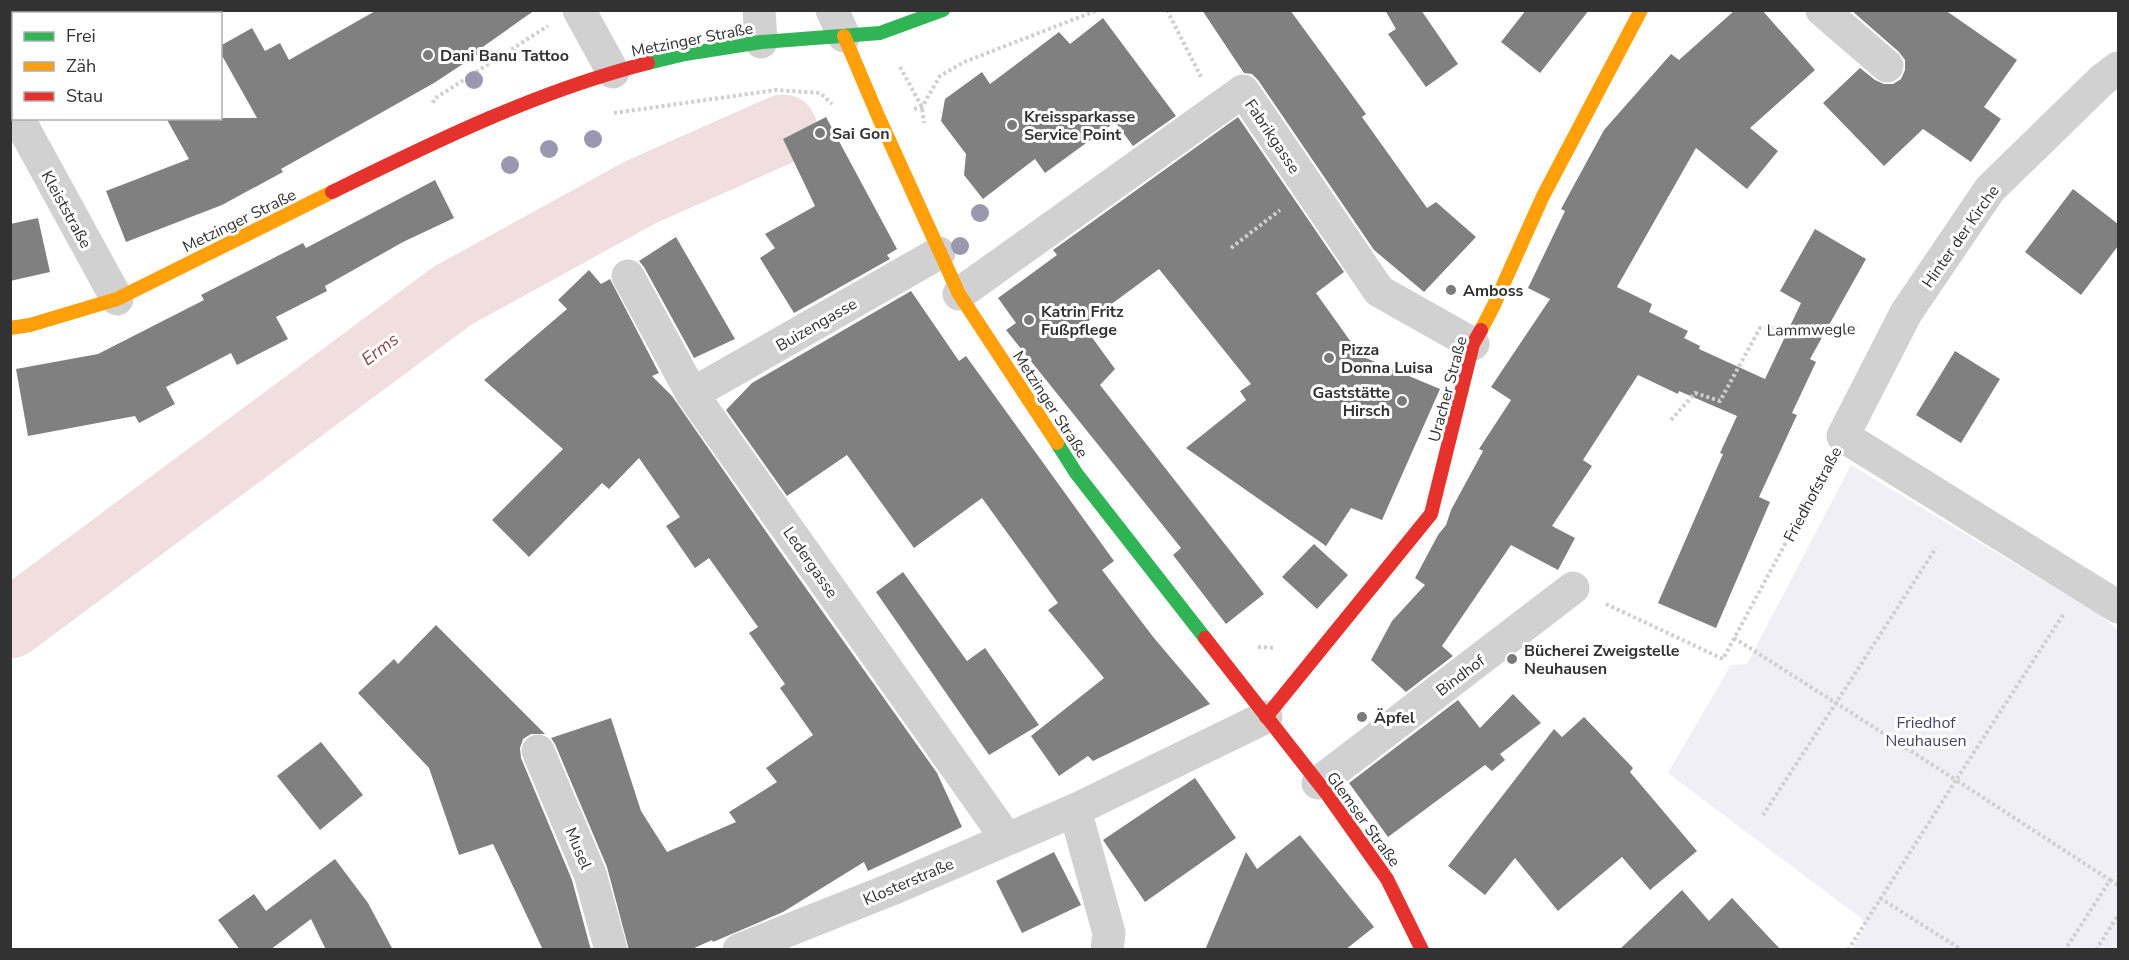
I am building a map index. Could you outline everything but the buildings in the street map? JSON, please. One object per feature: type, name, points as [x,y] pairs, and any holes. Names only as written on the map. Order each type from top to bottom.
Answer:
[{"type":"street","points":[[838,23],[880,33],[943,10]]},
{"type":"street","name":"Uracher Straße","points":[[1266,717],[1431,514],[1473,344],[1494,305],[1543,196],[1641,10]]},
{"type":"street","points":[[1822,10],[1887,66]]},
{"type":"street","points":[[566,17],[613,72]]},
{"type":"street","name":"Metzinger Straße","points":[[10,328],[117,299],[417,150],[548,94],[613,72],[686,54],[760,26],[838,23],[959,294],[1076,473],[1266,717]]},
{"type":"street","name":"Hinter der Kirche","points":[[1843,436],[1906,313],[1990,189],[2102,80],[2118,68]]},
{"type":"street","name":"Fabrikgasse","points":[[959,294],[1243,91],[1379,291],[1473,344]]},
{"type":"street","name":"Kleiststraße","points":[[19,120],[117,299]]},
{"type":"street","name":"Buizengasse","points":[[692,394],[939,253]]},
{"type":"street","name":"Ledergasse","points":[[628,276],[692,394],[1006,839]]},
{"type":"street","name":"Friedhofstraße","points":[[1843,436],[2118,607]]},
{"type":"street","name":"Bindhof","points":[[1318,783],[1573,588]]},
{"type":"street","name":"Glemser Straße","points":[[1266,717],[1318,783],[1387,879],[1422,950]]},
{"type":"street","name":"Klosterstraße","points":[[739,950],[892,889],[1075,810],[1266,717]]},
{"type":"street","name":"Musel","points":[[538,751],[590,874],[611,950]]},
{"type":"street","points":[[1075,810],[1109,933],[1107,950]]},
{"type":"path","points":[[715,99],[776,90],[820,93],[846,117],[878,116],[922,107],[940,76],[964,62],[1098,10]]},
{"type":"path","points":[[1167,10],[1217,110]]},
{"type":"path","points":[[417,150],[434,99],[566,17]]},
{"type":"path","points":[[1231,248],[1309,188]]},
{"type":"path","name":"Lammwegle","points":[[1671,420],[1695,393],[1720,401],[1760,328],[1899,327]]},
{"type":"path","name":"Friedhofstraße","points":[[1573,588],[1723,659],[1843,436]]},
{"type":"path","points":[[1763,815],[1936,548]]},
{"type":"path","points":[[1848,950],[2064,613]]},
{"type":"path","points":[[1734,638],[2118,885]]},
{"type":"path","points":[[2065,950],[2110,880]]},
{"type":"path","points":[[1880,898],[1962,950]]},
{"type":"path","points":[[2096,950],[2118,915]]},
{"type":"green space","name":"Friedhof Neuhausen","points":[[1851,465],[2100,615],[2118,630],[2118,949],[1852,949],[1867,924],[1865,921],[1668,773],[1731,665],[1747,664]]},
{"type":"waterway","name":"Erms","points":[[10,624],[452,296],[641,192],[783,129]]},
{"type":"traffic: fast","points":[[648,63],[685,54],[761,42],[880,33],[943,10]]},
{"type":"traffic: fast","points":[[1057,443],[1076,473],[1205,638]]},
{"type":"traffic: slow","points":[[1481,330],[1543,196],[1641,10]]},
{"type":"traffic: slow","points":[[844,36],[959,294],[1057,443]]},
{"type":"traffic: slow","points":[[10,328],[30,325],[117,299],[332,192]]},
{"type":"traffic: jam","points":[[332,192],[526,103],[648,63]]},
{"type":"traffic: jam","points":[[1266,717],[1431,514],[1473,344],[1481,330]]},
{"type":"traffic: jam","points":[[1205,638],[1327,794],[1387,879],[1422,950]]},
{"type":"place","name":"Dani Banu Tattoo","points":[[428,55]]},
{"type":"place","name":"Kreissparkasse Service Point","points":[[1012,125]]},
{"type":"place","name":"Sai Gon","points":[[820,133]]},
{"type":"place","name":"Amboss","points":[[1451,290]]},
{"type":"place","name":"Katrin Fritz Fußpflege","points":[[1029,320]]},
{"type":"place","name":"Pizza Donna Luisa","points":[[1329,358]]},
{"type":"place","name":"Gaststätte Hirsch","points":[[1402,401]]},
{"type":"place","name":"Bücherei Zweigstelle Neuhausen","points":[[1512,659]]},
{"type":"place","name":"Äpfel","points":[[1362,717]]}]
